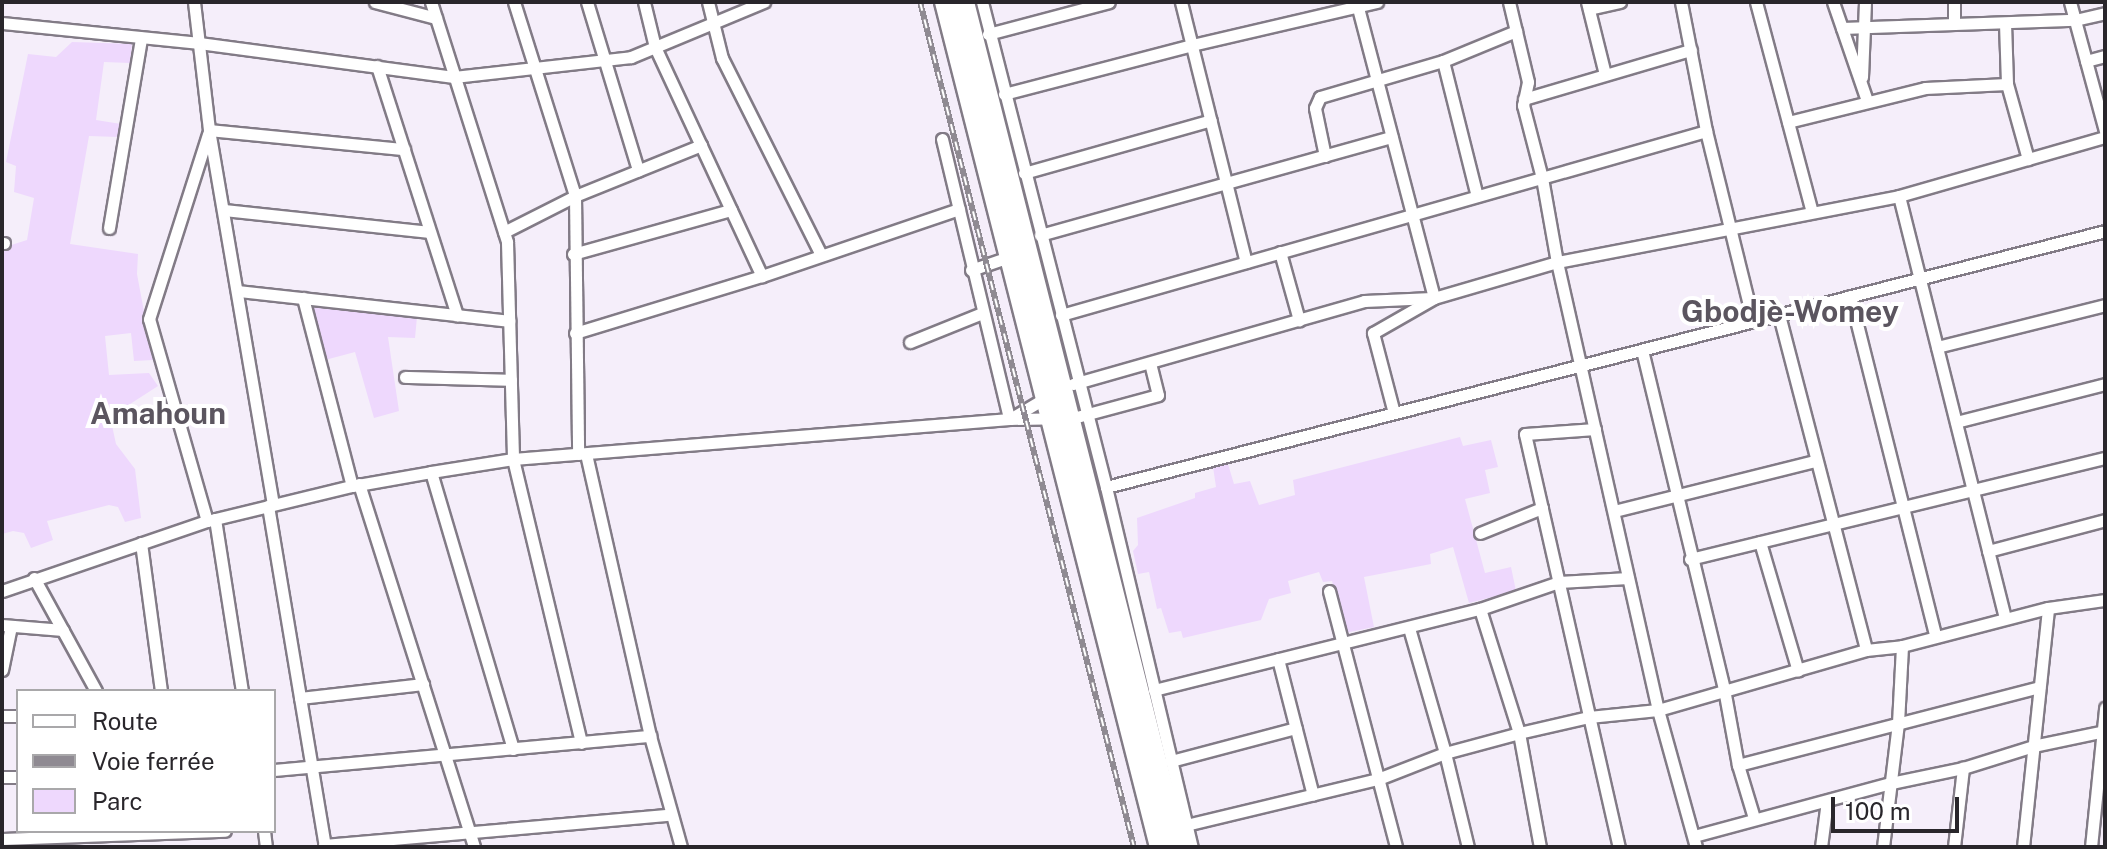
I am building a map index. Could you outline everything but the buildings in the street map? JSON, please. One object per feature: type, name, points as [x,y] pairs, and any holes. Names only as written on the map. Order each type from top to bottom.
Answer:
[{"type":"highway","points":[[953,2],[1060,391]]},
{"type":"highway","points":[[966,2],[1167,847]]},
{"type":"highway","points":[[1066,417],[1180,847]]},
{"type":"street","points":[[194,2],[209,130],[238,291],[324,846],[669,815]]},
{"type":"street","points":[[375,2],[436,18]]},
{"type":"street","points":[[431,2],[507,242],[513,459],[581,743]]},
{"type":"street","points":[[514,2],[575,196],[575,333],[582,454],[669,815],[681,847]]},
{"type":"street","points":[[587,2],[638,170]]},
{"type":"street","points":[[644,2],[655,47],[762,276]]},
{"type":"street","points":[[708,2],[722,58],[821,255]]},
{"type":"street","points":[[2,23],[199,43],[454,77],[631,57],[764,2]]},
{"type":"street","points":[[940,2],[1006,258],[1060,391],[1155,847]]},
{"type":"street","points":[[982,2],[1061,315],[1060,391]]},
{"type":"street","points":[[988,34],[1109,2]]},
{"type":"street","points":[[1181,2],[1246,262]]},
{"type":"street","points":[[1004,94],[1192,45],[1377,2]]},
{"type":"street","points":[[1509,2],[1528,82],[1524,99],[1557,262],[1658,710],[1695,842],[1754,818],[1963,768],[2033,746],[2104,731]]},
{"type":"street","points":[[1605,74],[1588,6],[1620,2]]},
{"type":"street","points":[[1681,2],[1706,131],[1753,321]]},
{"type":"street","points":[[1756,2],[1812,212]]},
{"type":"street","points":[[1833,2],[1867,101]]},
{"type":"street","points":[[1861,84],[1865,2]]},
{"type":"street","points":[[1954,2],[1954,24]]},
{"type":"street","points":[[1394,413],[1373,333],[1434,298],[1557,262],[1899,196],[2105,134],[2070,2]]},
{"type":"street","points":[[1358,5],[1434,298]]},
{"type":"street","points":[[1842,28],[2075,20],[2105,13]]},
{"type":"street","points":[[2005,23],[2007,84],[2028,159]]},
{"type":"street","points":[[1325,156],[1315,102],[1331,93],[1443,61],[1516,31]]},
{"type":"street","points":[[109,228],[141,38]]},
{"type":"street","points":[[1524,99],[1691,50]]},
{"type":"street","points":[[2086,61],[2105,56]]},
{"type":"street","points":[[1443,61],[1477,196]]},
{"type":"street","points":[[377,66],[457,315]]},
{"type":"street","points":[[1788,122],[1925,88],[2007,84]]},
{"type":"street","points":[[1024,173],[1211,120]]},
{"type":"street","points":[[209,130],[404,149]]},
{"type":"street","points":[[209,130],[149,319],[211,520],[242,689]]},
{"type":"street","points":[[1061,315],[1706,131]]},
{"type":"street","points":[[1040,235],[1392,137]]},
{"type":"street","points":[[942,139],[1009,419]]},
{"type":"street","points":[[504,232],[575,196],[701,145]]},
{"type":"street","points":[[1899,196],[2005,618]]},
{"type":"street","points":[[575,333],[762,276],[959,209]]},
{"type":"street","points":[[224,210],[430,232]]},
{"type":"street","points":[[573,254],[731,210]]},
{"type":"street","points":[[1106,487],[2105,231]]},
{"type":"street","points":[[1280,252],[1299,320]]},
{"type":"street","points":[[971,270],[1006,258]]},
{"type":"street","points":[[238,291],[509,321]]},
{"type":"street","points":[[1850,296],[1935,634]]},
{"type":"street","points":[[303,298],[356,485],[474,847]]},
{"type":"street","points":[[1009,419],[1060,391],[1364,301],[1434,298]]},
{"type":"street","points":[[1937,347],[2105,305]]},
{"type":"street","points":[[910,342],[982,313]]},
{"type":"street","points":[[1779,315],[1866,650]]},
{"type":"street","points":[[1642,350],[1690,559],[1724,689],[1738,765],[1754,818]]},
{"type":"street","points":[[2,591],[211,520],[356,485],[431,472],[513,459],[1066,417],[1158,395],[1150,363]]},
{"type":"street","points":[[405,377],[511,380]]},
{"type":"street","points":[[1956,422],[2105,384]]},
{"type":"street","points":[[1066,417],[1106,487],[1192,847]]},
{"type":"street","points":[[1595,429],[1525,434],[1619,847]]},
{"type":"street","points":[[1690,559],[2105,458]]},
{"type":"street","points":[[1614,511],[1815,461]]},
{"type":"street","points":[[431,472],[513,749]]},
{"type":"street","points":[[1480,533],[1542,508]]},
{"type":"street","points":[[1988,551],[2105,520]]},
{"type":"street","points":[[1760,542],[1798,671]]},
{"type":"street","points":[[141,543],[161,689]]},
{"type":"street","points":[[34,578],[95,689]]},
{"type":"street","points":[[1154,690],[1409,628],[1480,609],[1559,582],[1628,578]]},
{"type":"street","points":[[1329,591],[1396,847]]},
{"type":"street","points":[[1186,825],[1378,779],[1445,753],[1519,733],[1589,717],[1658,710],[1866,650],[1902,646],[1935,634],[2048,608],[2105,600]]},
{"type":"street","points":[[2023,847],[2048,608]]},
{"type":"street","points":[[1480,609],[1519,733],[1540,847]]},
{"type":"street","points":[[2,670],[6,626],[63,630]]},
{"type":"street","points":[[1409,628],[1468,847]]},
{"type":"street","points":[[1883,847],[1898,723],[1902,646]]},
{"type":"street","points":[[1278,659],[1313,795]]},
{"type":"street","points":[[300,698],[423,684]]},
{"type":"street","points":[[1738,765],[2039,687]]},
{"type":"street","points":[[2091,847],[2105,708]]},
{"type":"street","points":[[1171,761],[1296,728]]},
{"type":"street","points":[[276,770],[650,736]]},
{"type":"street","points":[[1954,847],[1963,768]]},
{"type":"street","points":[[1821,847],[1827,801]]},
{"type":"street","points":[[2,838],[174,833],[182,847]]},
{"type":"street","points":[[2,838],[8,847]]},
{"type":"green space","points":[[72,42],[132,44],[130,63],[104,62],[96,120],[121,124],[118,137],[89,136],[70,244],[138,254],[137,274],[153,360],[134,361],[131,333],[105,336],[109,375],[149,373],[158,386],[113,415],[111,421],[116,444],[135,469],[141,518],[125,522],[118,507],[109,505],[47,521],[53,540],[31,548],[24,533],[13,531],[2,534],[2,248],[27,240],[34,198],[14,192],[16,166],[6,162],[28,54],[56,57]]},
{"type":"green space","points":[[310,305],[417,317],[415,338],[388,337],[399,411],[374,418],[355,352],[325,360]]},
{"type":"green space","points":[[1460,437],[1463,446],[1491,440],[1498,467],[1485,470],[1490,493],[1465,499],[1485,573],[1511,567],[1516,591],[1469,603],[1453,547],[1430,554],[1431,564],[1364,577],[1374,627],[1345,633],[1332,581],[1323,582],[1319,572],[1288,581],[1291,593],[1269,599],[1261,620],[1183,638],[1181,631],[1169,633],[1161,608],[1157,609],[1149,572],[1138,574],[1133,551],[1138,545],[1137,518],[1195,498],[1195,493],[1216,487],[1213,467],[1228,464],[1234,484],[1250,481],[1259,505],[1295,495],[1293,480]]},
{"type":"railway","points":[[920,2],[1134,847]]},
{"type":"district","name":"Gbodjè-Womey","points":[[1790,311]]},
{"type":"district","name":"Amahoun","points":[[158,413]]}]
